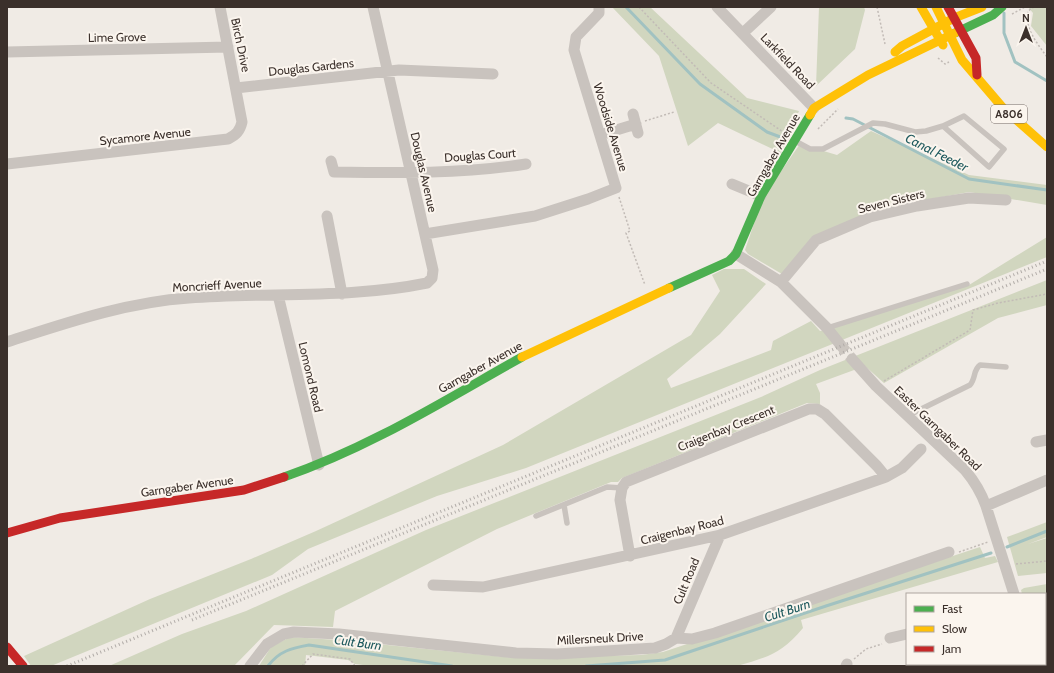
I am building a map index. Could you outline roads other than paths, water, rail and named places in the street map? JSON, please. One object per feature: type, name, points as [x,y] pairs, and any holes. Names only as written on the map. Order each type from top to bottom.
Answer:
[{"type":"street","name":"Birch Drive","points":[[220,7],[236,88]]},
{"type":"street","name":"Douglas Avenue","points":[[373,7],[412,173],[433,270],[432,278]]},
{"type":"street","name":"Woodside Avenue","points":[[425,234],[535,216],[588,199],[616,188],[574,50],[576,37],[599,13],[599,7]]},
{"type":"street","name":"Larkfield Road","points":[[718,7],[814,108]]},
{"type":"street","name":"Larkfield Road","points":[[743,33],[771,7]]},
{"type":"street","points":[[922,7],[947,54]]},
{"type":"street","name":"A806","points":[[936,7],[962,60],[977,75],[1003,108],[1047,147]]},
{"type":"street","points":[[948,7],[976,58],[977,75],[954,66]]},
{"type":"street","name":"Garngaber Avenue","points":[[868,75],[902,46],[954,18],[982,7]]},
{"type":"street","name":"Garngaber Avenue","points":[[7,533],[60,518],[244,490],[319,465],[359,447],[541,347],[729,261],[736,254],[761,196],[796,141],[814,108],[868,75],[993,15],[1002,7]]},
{"type":"street","name":"Lime Grove","points":[[7,52],[228,47]]},
{"type":"street","points":[[387,71],[493,74]]},
{"type":"street","name":"Douglas Gardens","points":[[236,88],[387,71]]},
{"type":"street","name":"Sycamore Avenue","points":[[7,164],[228,139],[238,133],[242,122],[236,88]]},
{"type":"street","points":[[600,135],[636,124]]},
{"type":"street","name":"Douglas Court","points":[[331,162],[334,172],[412,173],[505,167],[526,164]]},
{"type":"street","points":[[730,183],[761,196]]},
{"type":"street","name":"Seven Sisters","points":[[781,282],[816,240],[870,217],[917,206],[969,198],[1006,200]]},
{"type":"street","points":[[327,216],[342,294]]},
{"type":"street","points":[[736,254],[781,282],[839,343]]},
{"type":"street","name":"Moncrieff Avenue","points":[[7,342],[75,320],[154,302],[188,298],[342,294],[411,286],[427,283],[432,278]]},
{"type":"street","name":"Lomond Road","points":[[278,295],[319,465]]},
{"type":"street","name":"Easter Garngaber Road","points":[[852,359],[876,386],[965,470],[977,486],[986,506],[1006,564],[1014,593]]},
{"type":"street","name":"Craigenbay Crescent","points":[[622,488],[626,482],[808,409],[817,410],[825,414],[886,477]]},
{"type":"street","name":"Craigenbay Road","points":[[433,585],[483,587],[630,556],[720,535],[886,477],[902,468],[921,449]]},
{"type":"street","points":[[986,506],[1047,480]]},
{"type":"street","points":[[622,488],[620,500],[630,556]]},
{"type":"street","name":"Cult Road","points":[[676,638],[720,535]]},
{"type":"street","name":"Millersneuk Drive","points":[[250,666],[267,644],[284,634],[294,632],[339,634],[516,653],[642,650],[660,647],[676,638],[692,639],[715,633],[948,552]]},
{"type":"street","points":[[890,638],[906,634]]},
{"type":"street","points":[[7,647],[23,666]]},
{"type":"lane","points":[[796,141],[810,149],[822,148],[873,123],[885,124],[915,132],[926,132],[964,116],[1004,148],[989,167],[943,126]]},
{"type":"lane","points":[[826,328],[967,284]]},
{"type":"lane","points":[[907,416],[970,385],[975,371],[980,365],[1006,367]]},
{"type":"lane","points":[[536,516],[607,487],[622,488]]},
{"type":"lane","points":[[564,505],[567,523]]},
{"type":"waterway","name":"Canal Feeder","points":[[626,7],[700,84],[767,132],[783,138]]},
{"type":"waterway","points":[[1004,13],[1004,33],[1015,62],[1047,81]]},
{"type":"waterway","name":"Canal Feeder","points":[[846,118],[853,119],[969,179],[1047,190]]},
{"type":"waterway","name":"Cult Burn","points":[[1007,547],[1047,531]]},
{"type":"waterway","name":"Cult Burn","points":[[586,666],[665,660],[991,553]]},
{"type":"waterway","name":"Cult Burn","points":[[268,666],[272,661],[286,651],[309,645],[452,666]]},
{"type":"tunnel","points":[[839,343],[852,359]]},
{"type":"railway","points":[[67,666],[1047,261]]},
{"type":"railway","points":[[192,620],[1047,269]]}]
